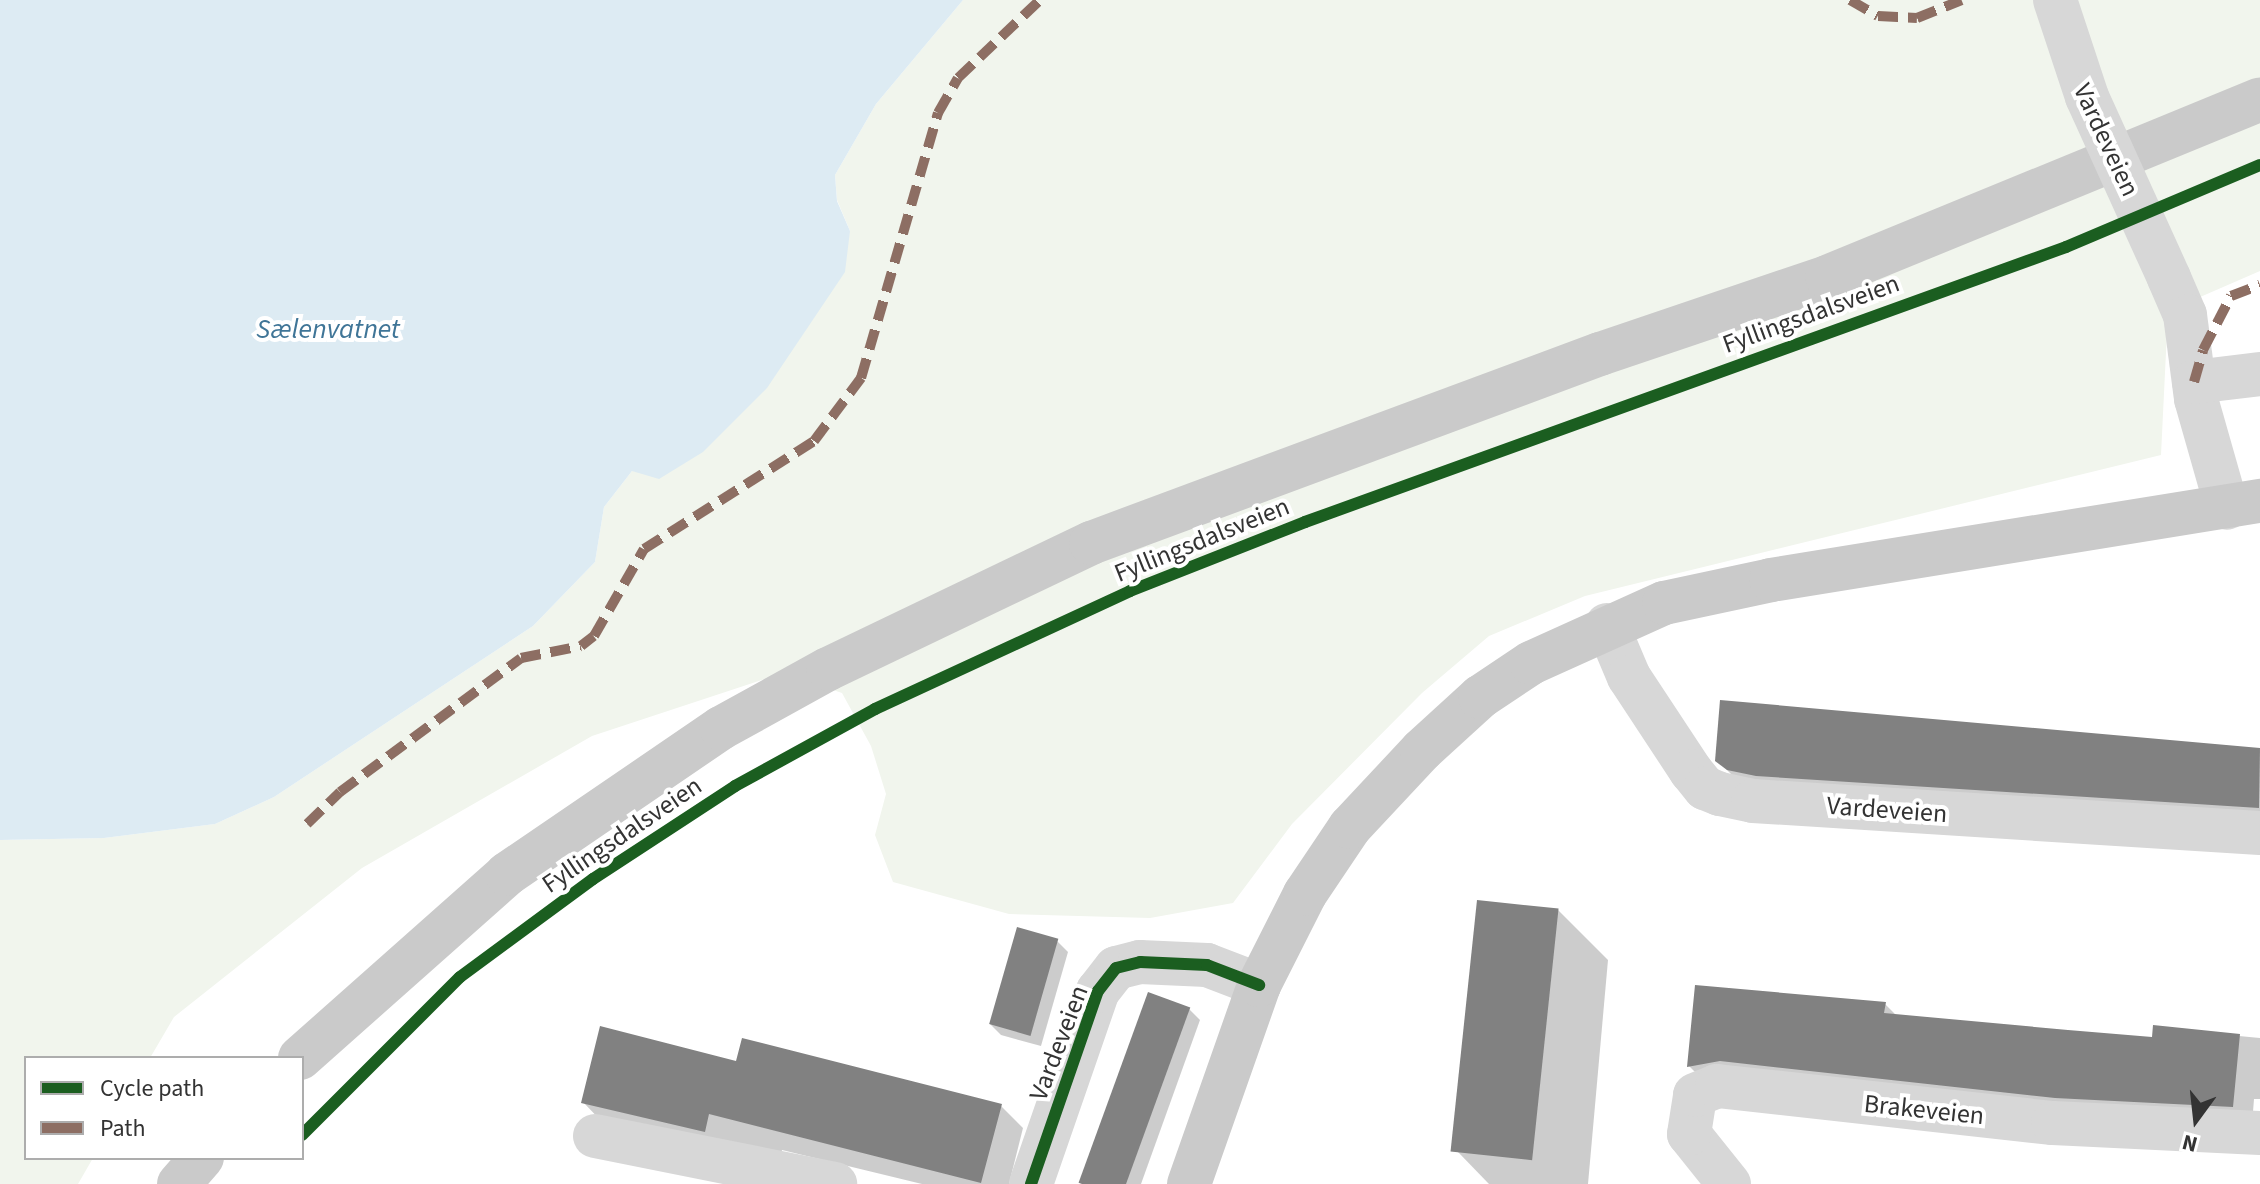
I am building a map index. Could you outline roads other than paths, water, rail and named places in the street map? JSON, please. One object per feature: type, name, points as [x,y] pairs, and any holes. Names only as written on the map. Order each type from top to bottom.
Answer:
[{"type":"main road","name":"Fyllingsdalsveien","points":[[302,1056],[507,874],[721,728],[828,669],[1091,543],[1600,354],[1827,277],[2260,99]]},
{"type":"main road","name":"Vardeveien","points":[[1189,1184],[1259,985],[1305,894],[1350,827],[1422,750],[1493,689],[1607,625],[1664,603],[1771,580],[2244,504]]},
{"type":"main road","points":[[179,1184],[200,1160]]},
{"type":"street","name":"Vardeveien","points":[[2055,0],[2087,97],[2185,315],[2194,382],[2244,504]]},
{"type":"street","points":[[2194,382],[2260,374]]},
{"type":"street","name":"Vardeveien","points":[[1607,625],[1629,677],[1691,771],[1705,788],[1720,794],[1753,801],[2260,833]]},
{"type":"street","name":"Vardeveien","points":[[1031,1184],[1098,991],[1116,968],[1140,962],[1207,965],[1259,985]]},
{"type":"street","name":"Brakeveien","points":[[1729,1184],[1689,1134],[1695,1095],[1717,1086],[2053,1123],[2260,1133]]},
{"type":"street","points":[[595,1136],[835,1184]]},
{"type":"water","name":"Sælenvatnet","points":[[0,0],[963,0],[876,104],[835,175],[837,201],[850,231],[845,272],[767,388],[703,452],[659,479],[632,471],[604,507],[595,562],[533,626],[274,797],[215,824],[104,838],[0,840]]}]
